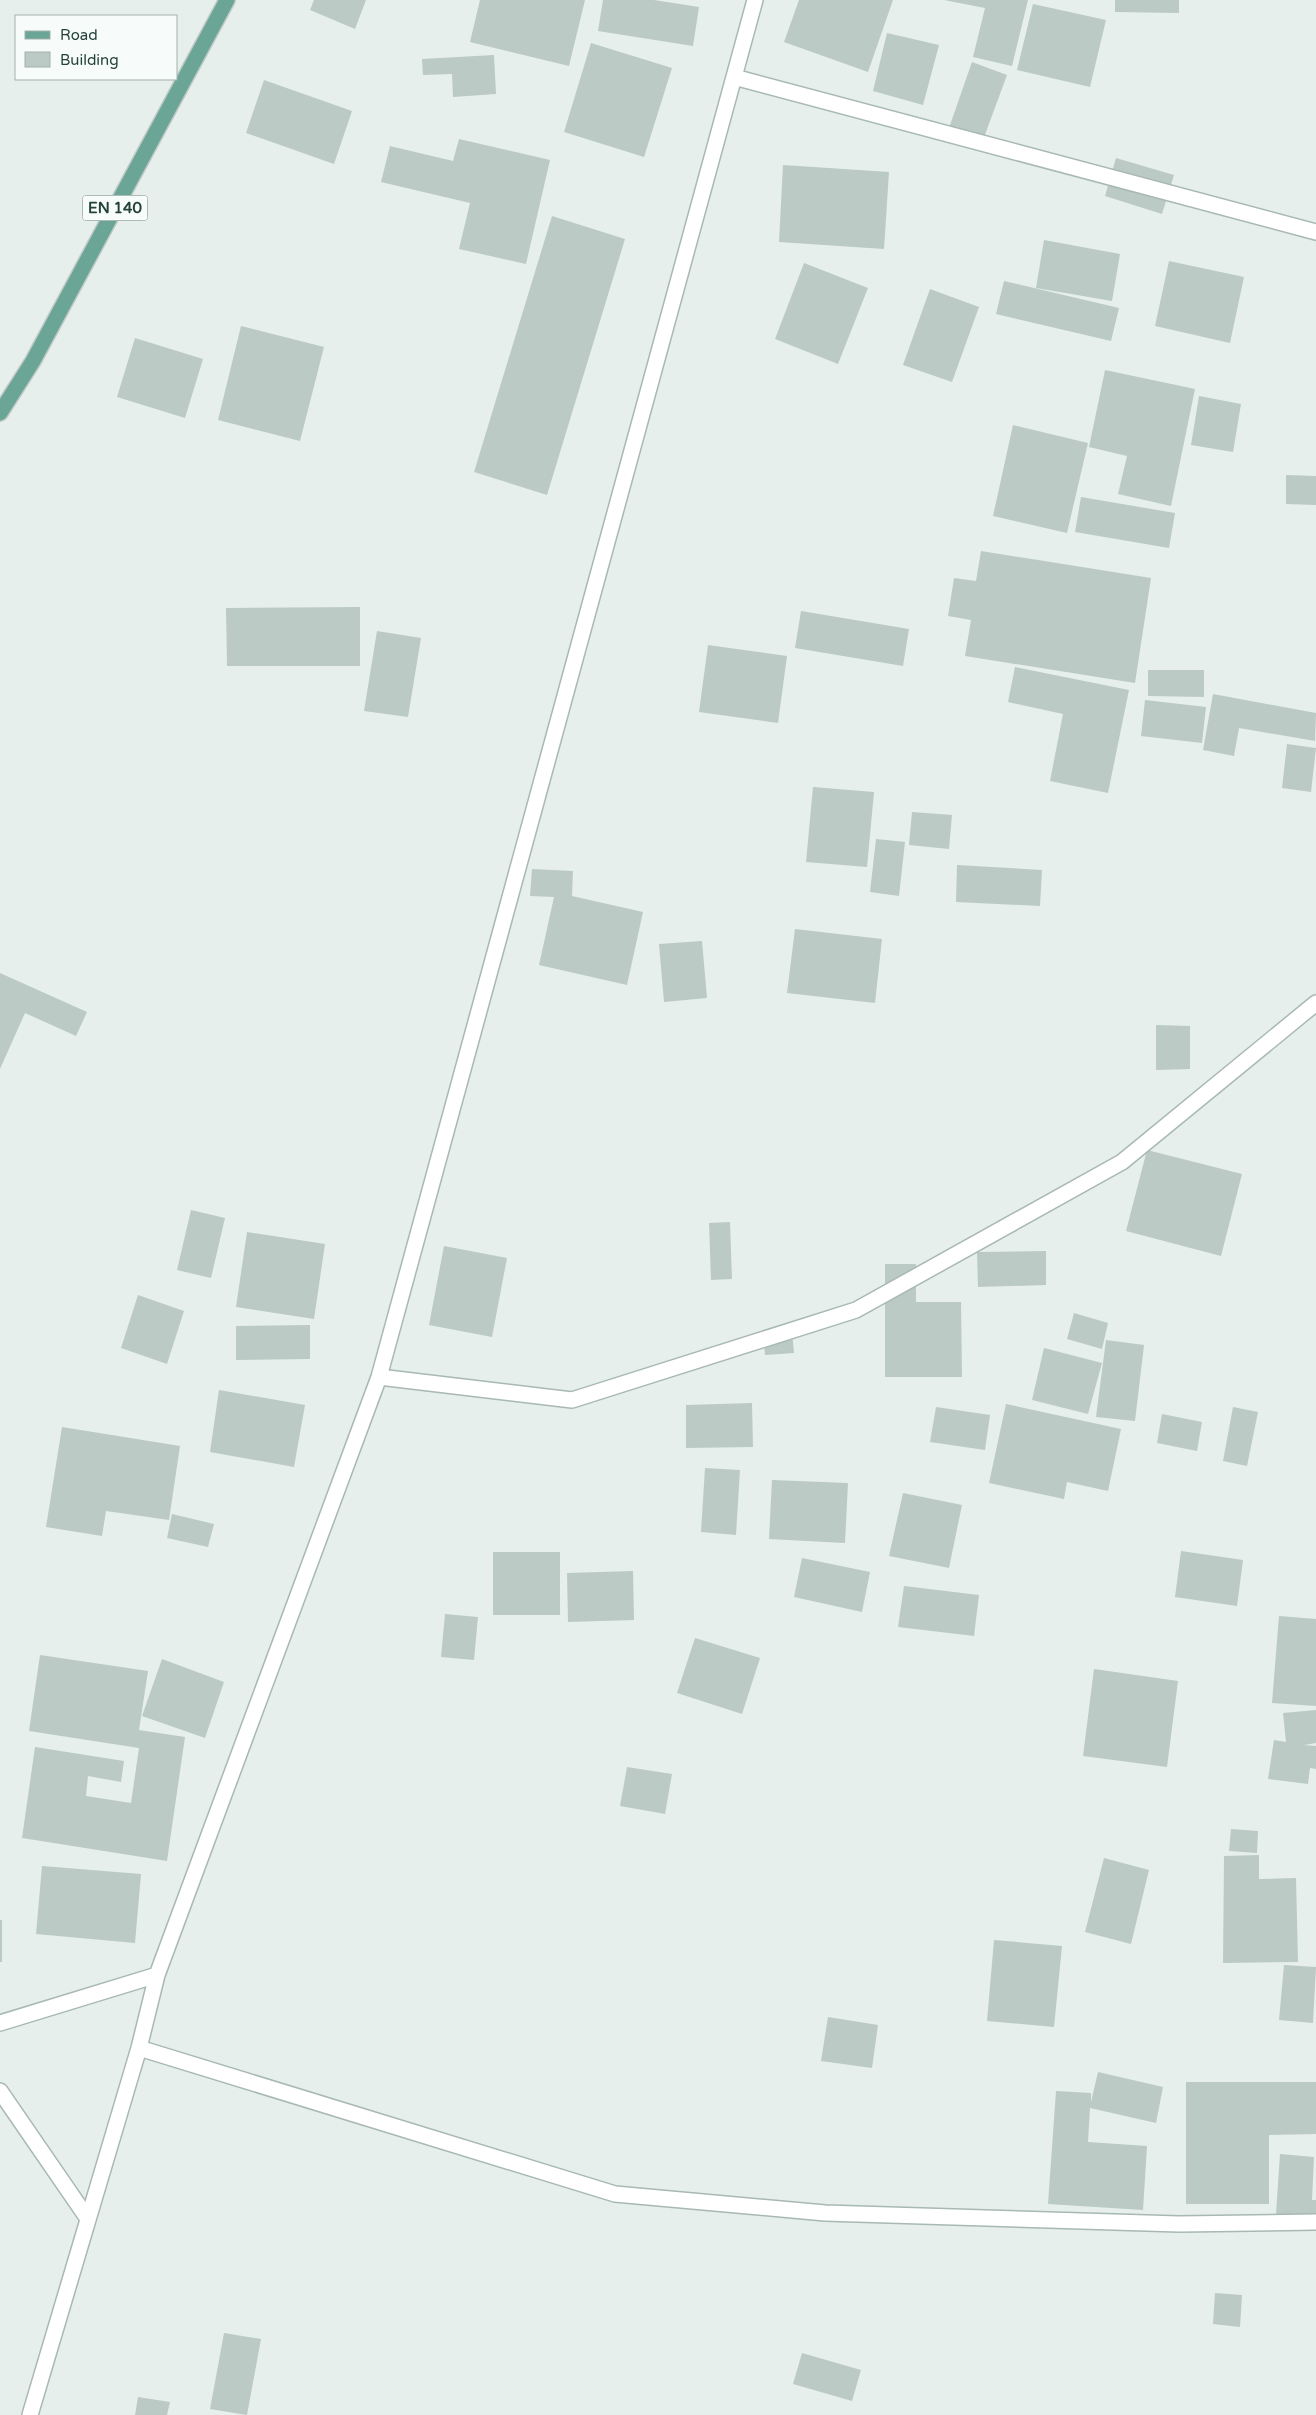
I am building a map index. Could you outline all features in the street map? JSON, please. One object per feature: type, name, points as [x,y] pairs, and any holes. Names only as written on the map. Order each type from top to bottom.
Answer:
[{"type":"main road","name":"EN 140","points":[[0,413],[33,361],[227,0]]},
{"type":"street","points":[[30,2415],[139,2048],[157,1975],[379,1377],[754,0]]},
{"type":"street","points":[[734,77],[1316,232]]},
{"type":"street","points":[[379,1377],[572,1400],[856,1310],[1122,1162],[1316,1003]]},
{"type":"street","points":[[0,2023],[157,1975]]},
{"type":"street","points":[[139,2048],[615,2194],[825,2214],[1179,2224],[1316,2222]]},
{"type":"street","points":[[0,2091],[88,2220]]},
{"type":"building","points":[[314,0],[366,0],[355,29],[310,10]]},
{"type":"building","points":[[480,0],[585,0],[569,66],[470,42]]},
{"type":"building","points":[[603,0],[654,0],[699,7],[693,46],[598,31]]},
{"type":"building","points":[[799,0],[893,0],[868,72],[784,42]]},
{"type":"building","points":[[944,0],[1028,0],[1012,66],[973,57],[985,8]]},
{"type":"building","points":[[1115,0],[1179,0],[1179,13],[1115,12]]},
{"type":"building","points":[[1033,4],[1106,20],[1090,87],[1017,70]]},
{"type":"building","points":[[887,33],[939,45],[923,105],[873,91]]},
{"type":"building","points":[[591,43],[672,68],[644,157],[564,132]]},
{"type":"building","points":[[494,55],[496,94],[453,97],[452,74],[423,75],[422,59]]},
{"type":"building","points":[[972,62],[1007,75],[983,140],[949,128]]},
{"type":"building","points":[[264,80],[352,111],[334,164],[246,133]]},
{"type":"building","points":[[459,139],[550,160],[526,264],[459,249],[470,203],[381,182],[390,146],[453,161]]},
{"type":"building","points":[[1116,158],[1174,175],[1162,214],[1105,196]]},
{"type":"building","points":[[783,165],[889,172],[884,249],[779,242]]},
{"type":"building","points":[[552,216],[625,239],[547,495],[474,472]]},
{"type":"building","points":[[1044,240],[1120,254],[1112,301],[1036,288]]},
{"type":"building","points":[[1169,261],[1244,277],[1230,343],[1155,326]]},
{"type":"building","points":[[804,263],[868,288],[838,364],[775,339]]},
{"type":"building","points":[[1004,281],[1119,308],[1111,341],[996,314]]},
{"type":"building","points":[[930,289],[979,307],[952,382],[903,365]]},
{"type":"building","points":[[241,326],[324,347],[300,441],[218,420]]},
{"type":"building","points":[[135,338],[203,359],[185,418],[117,397]]},
{"type":"building","points":[[1105,370],[1195,389],[1171,506],[1118,494],[1127,456],[1089,447]]},
{"type":"building","points":[[1199,396],[1241,404],[1233,452],[1191,445]]},
{"type":"building","points":[[1013,425],[1088,443],[1067,533],[993,516]]},
{"type":"building","points":[[1286,475],[1316,476],[1316,505],[1286,504]]},
{"type":"building","points":[[1081,497],[1175,513],[1169,548],[1075,532]]},
{"type":"building","points":[[981,551],[1151,578],[1135,683],[965,656],[971,620],[948,616],[954,578],[976,581]]},
{"type":"building","points":[[360,607],[360,666],[227,666],[226,608]]},
{"type":"building","points":[[801,611],[909,629],[903,666],[795,648]]},
{"type":"building","points":[[377,631],[421,638],[408,717],[364,711]]},
{"type":"building","points":[[708,645],[787,656],[778,723],[699,712]]},
{"type":"building","points":[[1015,667],[1129,690],[1108,793],[1050,781],[1063,714],[1008,702]]},
{"type":"building","points":[[1148,670],[1204,670],[1204,697],[1148,696]]},
{"type":"building","points":[[1213,694],[1316,713],[1315,741],[1239,728],[1234,756],[1203,750]]},
{"type":"building","points":[[1145,700],[1206,707],[1202,743],[1141,736]]},
{"type":"building","points":[[1287,744],[1316,748],[1311,792],[1282,788]]},
{"type":"building","points":[[813,787],[874,792],[867,867],[806,862]]},
{"type":"building","points":[[912,812],[952,815],[949,849],[909,845]]},
{"type":"building","points":[[876,839],[905,842],[899,896],[870,892]]},
{"type":"building","points":[[957,865],[1042,870],[1040,906],[956,902]]},
{"type":"building","points":[[532,869],[573,871],[572,896],[643,912],[627,985],[539,965],[554,897],[530,896]]},
{"type":"building","points":[[795,929],[882,939],[875,1003],[787,993]]},
{"type":"building","points":[[702,941],[707,998],[664,1002],[659,944]]},
{"type":"building","points":[[0,973],[87,1012],[76,1036],[25,1013],[0,1069]]},
{"type":"building","points":[[1156,1025],[1190,1026],[1190,1069],[1156,1070]]},
{"type":"building","points":[[1147,1150],[1242,1174],[1221,1256],[1126,1231]]},
{"type":"building","points":[[191,1210],[225,1218],[211,1278],[177,1270]]},
{"type":"building","points":[[730,1222],[732,1279],[711,1280],[709,1223]]},
{"type":"building","points":[[247,1232],[325,1244],[314,1319],[236,1307]]},
{"type":"building","points":[[444,1246],[507,1258],[492,1337],[429,1325]]},
{"type":"building","points":[[1046,1251],[1046,1285],[978,1287],[977,1252]]},
{"type":"building","points":[[885,1264],[916,1264],[916,1302],[961,1302],[962,1377],[885,1377]]},
{"type":"building","points":[[138,1295],[184,1311],[167,1364],[121,1348]]},
{"type":"building","points":[[1074,1313],[1108,1323],[1102,1349],[1067,1339]]},
{"type":"building","points":[[310,1325],[310,1359],[236,1360],[236,1326]]},
{"type":"building","points":[[792,1331],[794,1353],[765,1355],[763,1333]]},
{"type":"building","points":[[1106,1340],[1144,1345],[1135,1421],[1096,1417]]},
{"type":"building","points":[[1044,1348],[1102,1363],[1088,1414],[1032,1400]]},
{"type":"building","points":[[219,1390],[305,1405],[294,1467],[210,1452]]},
{"type":"building","points":[[752,1403],[753,1447],[686,1448],[686,1405]]},
{"type":"building","points":[[1006,1404],[1121,1429],[1108,1491],[1067,1482],[1064,1499],[989,1483]]},
{"type":"building","points":[[936,1407],[990,1415],[985,1450],[930,1442]]},
{"type":"building","points":[[1233,1407],[1258,1412],[1247,1466],[1223,1461]]},
{"type":"building","points":[[1162,1414],[1202,1422],[1197,1451],[1157,1443]]},
{"type":"building","points":[[62,1427],[180,1446],[169,1520],[106,1511],[102,1536],[46,1527]]},
{"type":"building","points":[[705,1468],[740,1470],[736,1535],[701,1532]]},
{"type":"building","points":[[772,1480],[848,1483],[845,1543],[769,1539]]},
{"type":"building","points":[[903,1493],[962,1505],[949,1568],[889,1556]]},
{"type":"building","points":[[172,1514],[214,1524],[208,1547],[167,1538]]},
{"type":"building","points":[[1181,1551],[1243,1560],[1237,1606],[1175,1597]]},
{"type":"building","points":[[493,1552],[560,1552],[560,1615],[493,1615]]},
{"type":"building","points":[[802,1558],[870,1572],[862,1612],[794,1597]]},
{"type":"building","points":[[633,1571],[634,1620],[568,1622],[567,1573]]},
{"type":"building","points":[[904,1586],[979,1595],[974,1636],[898,1627]]},
{"type":"building","points":[[445,1614],[478,1617],[474,1660],[441,1657]]},
{"type":"building","points":[[1279,1616],[1316,1619],[1316,1706],[1272,1703]]},
{"type":"building","points":[[695,1638],[760,1658],[742,1714],[677,1693]]},
{"type":"building","points":[[40,1655],[148,1671],[139,1730],[185,1737],[167,1861],[22,1838],[35,1747],[124,1761],[121,1782],[88,1776],[86,1796],[131,1803],[139,1748],[29,1731]]},
{"type":"building","points":[[162,1659],[224,1682],[205,1738],[142,1716]]},
{"type":"building","points":[[1094,1669],[1178,1681],[1167,1767],[1083,1756]]},
{"type":"building","points":[[1316,1710],[1316,1743],[1304,1745],[1316,1746],[1316,1769],[1310,1768],[1308,1784],[1268,1779],[1274,1740],[1286,1742],[1283,1713]]},
{"type":"building","points":[[627,1767],[672,1774],[665,1814],[620,1806]]},
{"type":"building","points":[[1231,1829],[1258,1831],[1257,1853],[1229,1851]]},
{"type":"building","points":[[1259,1855],[1259,1879],[1296,1878],[1298,1962],[1223,1963],[1224,1856]]},
{"type":"building","points":[[1104,1858],[1149,1870],[1131,1944],[1085,1932]]},
{"type":"building","points":[[42,1866],[141,1874],[135,1943],[36,1934]]},
{"type":"building","points":[[0,1920],[2,1920],[2,1962],[0,1962]]},
{"type":"building","points":[[994,1940],[1062,1946],[1054,2027],[987,2021]]},
{"type":"building","points":[[1284,1965],[1316,1967],[1313,2023],[1279,2020]]},
{"type":"building","points":[[828,2017],[878,2025],[872,2068],[821,2061]]},
{"type":"building","points":[[1098,2072],[1163,2087],[1156,2123],[1090,2108],[1088,2142],[1147,2146],[1143,2210],[1048,2204],[1056,2091],[1091,2093],[1091,2102]]},
{"type":"building","points":[[1186,2082],[1316,2082],[1316,2134],[1269,2135],[1269,2204],[1186,2204]]},
{"type":"building","points":[[1280,2154],[1314,2157],[1312,2200],[1316,2200],[1316,2217],[1276,2214]]},
{"type":"building","points":[[1215,2293],[1242,2295],[1240,2327],[1213,2324]]},
{"type":"building","points":[[224,2333],[261,2339],[247,2415],[210,2409]]},
{"type":"building","points":[[802,2353],[861,2370],[852,2401],[793,2384]]},
{"type":"building","points":[[138,2397],[170,2402],[167,2415],[135,2415]]}]
